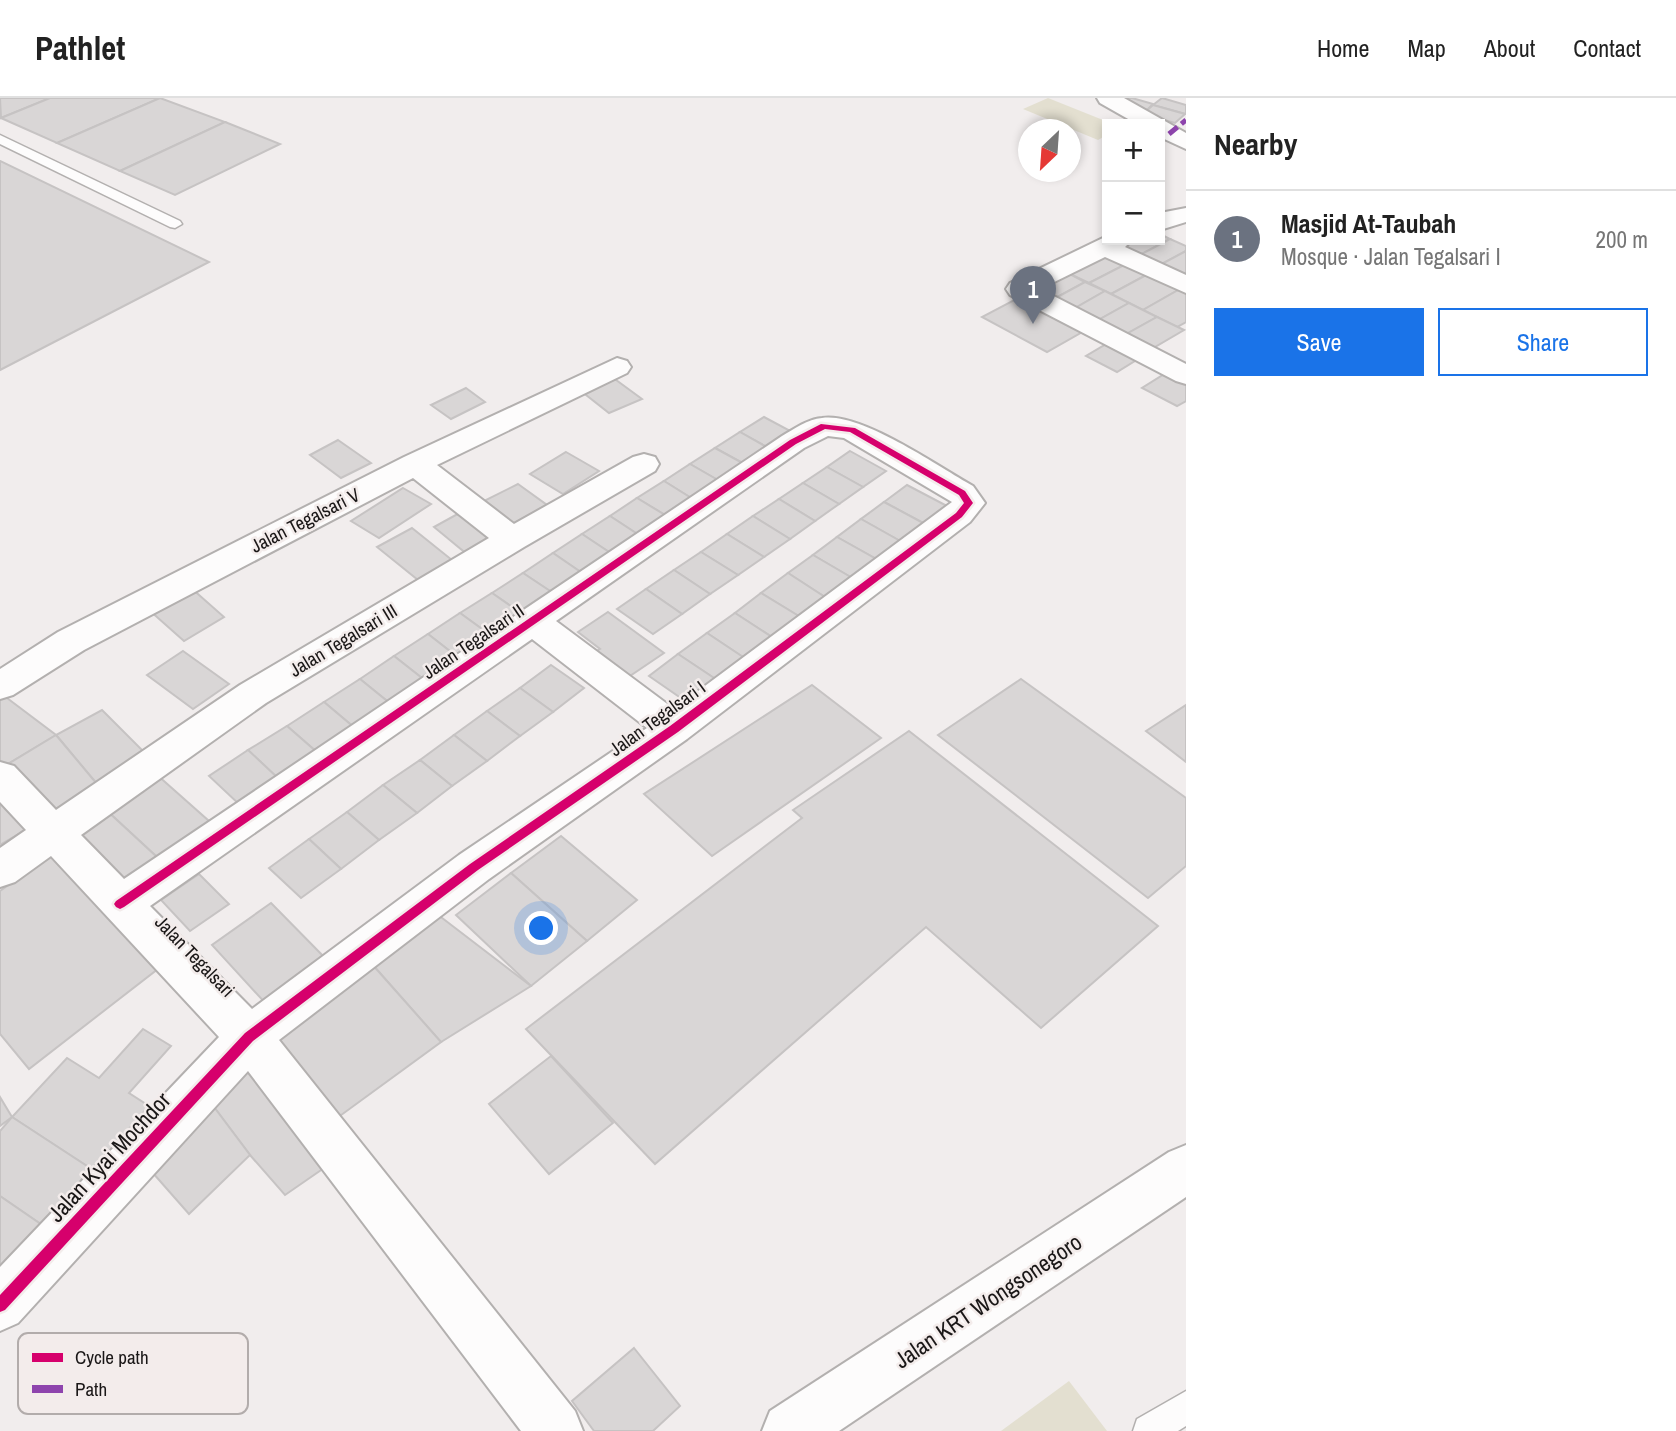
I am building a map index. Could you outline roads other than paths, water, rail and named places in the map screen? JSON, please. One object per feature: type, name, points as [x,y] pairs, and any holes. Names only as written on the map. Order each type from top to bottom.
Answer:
[{"type":"street","points":[[1108,98],[1171,130]]},
{"type":"street","points":[[1165,220],[1186,215]]},
{"type":"street","points":[[1108,245],[1019,289],[1186,375]]},
{"type":"street","points":[[1116,245],[1186,285]]},
{"type":"street","name":"Jalan Tegalsari V","points":[[0,686],[71,641],[415,464],[617,367]]},
{"type":"street","name":"Jalan Tegalsari II","points":[[120,904],[793,442],[824,426],[852,430]]},
{"type":"street","name":"Jalan Tegalsari I","points":[[249,1037],[474,867],[674,729],[959,515],[969,503],[962,494],[852,430]]},
{"type":"street","points":[[415,464],[512,539]]},
{"type":"street","name":"Jalan Tegalsari III","points":[[53,833],[253,694],[512,539],[644,464]]},
{"type":"street","points":[[532,621],[674,729]]},
{"type":"street","name":"Jalan Tegalsari","points":[[0,777],[249,1037],[555,1431]]},
{"type":"street","points":[[0,870],[53,833]]},
{"type":"street","name":"Jalan Kyai Mochdor","points":[[0,1305],[249,1037]]},
{"type":"street","name":"Jalan KRT Wongsonegoro","points":[[800,1429],[1186,1169]]},
{"type":"lane","points":[[0,139],[175,224]]},
{"type":"lane","points":[[1149,1431],[1186,1408]]},
{"type":"place","name":"Masjid At-Taubah","points":[[1033,324]]}]
